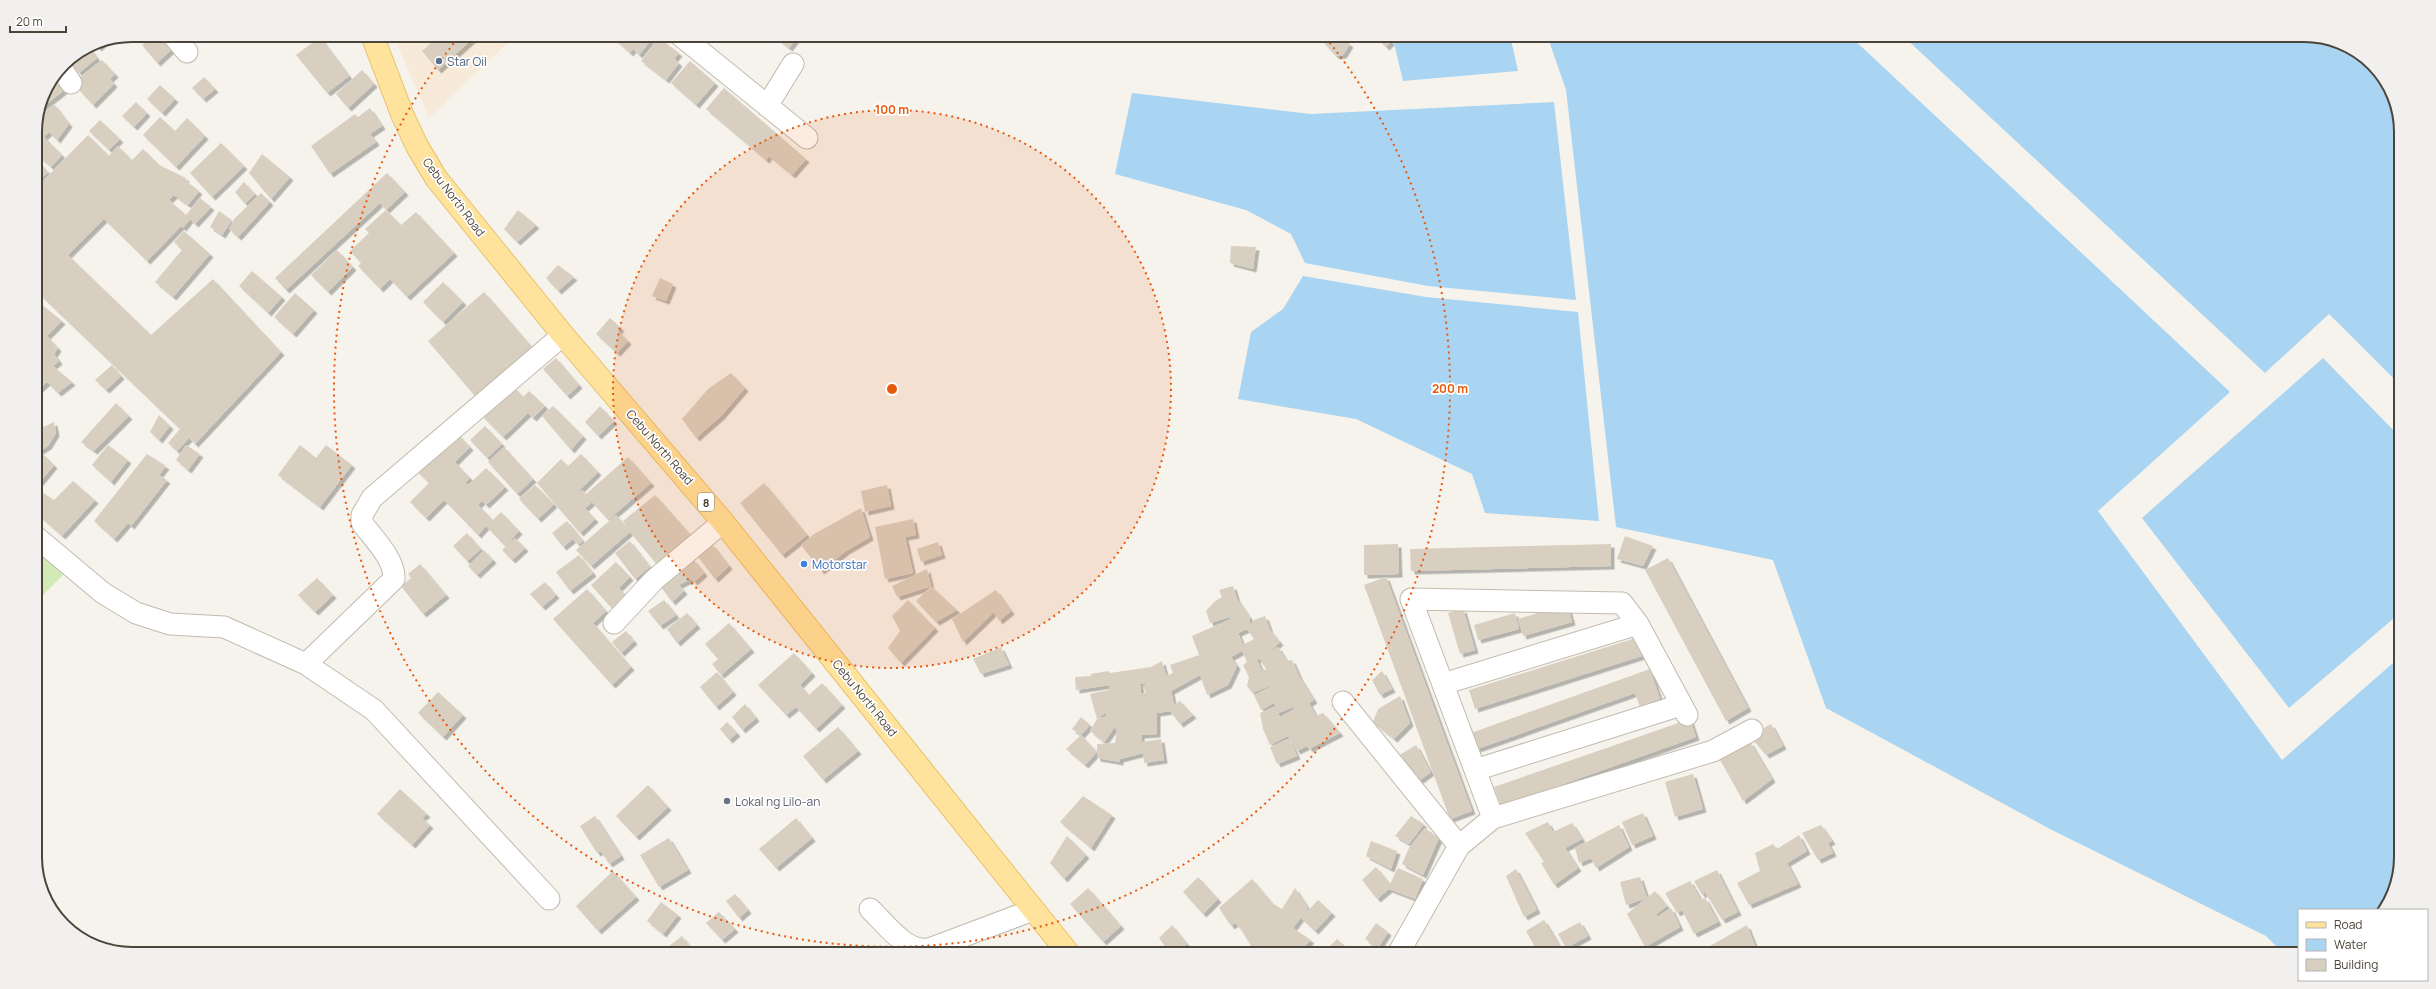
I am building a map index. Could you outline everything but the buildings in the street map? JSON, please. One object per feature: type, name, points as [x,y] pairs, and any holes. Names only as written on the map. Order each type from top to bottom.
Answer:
[{"type":"main road","name":"Cebu North Road","points":[[375,42],[402,114],[428,168],[563,335],[723,522],[1063,947]]},
{"type":"street","points":[[179,42],[187,52]]},
{"type":"street","points":[[689,42],[807,138]]},
{"type":"street","points":[[767,106],[793,64]]},
{"type":"street","points":[[306,664],[394,579],[394,572],[390,563],[362,523],[362,515],[372,498],[563,335]]},
{"type":"street","points":[[614,623],[654,580],[723,522]]},
{"type":"street","points":[[42,542],[103,593],[136,613],[170,624],[224,627],[306,664],[374,710],[549,899]]},
{"type":"street","points":[[1475,770],[1684,710],[1638,624],[1622,603],[1411,599],[1443,684],[1475,770],[1493,818]]},
{"type":"street","points":[[1443,684],[1638,624]]},
{"type":"street","points":[[1343,702],[1459,846]]},
{"type":"street","points":[[1402,947],[1459,846],[1493,818],[1713,751],[1752,730]]},
{"type":"street","points":[[870,910],[911,947]]},
{"type":"street","points":[[934,947],[1033,910]]},
{"type":"shaded area","points":[[396,42],[509,42],[429,118]]},
{"type":"green space","points":[[42,541],[72,566],[42,596]]},
{"type":"water","points":[[1394,42],[1512,42],[1518,71],[1403,81]]},
{"type":"water","points":[[1549,42],[1856,42],[2230,392],[2098,511],[2282,760],[2394,662],[2394,856],[2391,880],[2385,897],[2377,909],[2298,909],[2298,947],[2277,947],[2266,936],[2050,829],[1826,708],[1773,560],[1616,527],[1566,90]]},
{"type":"water","points":[[1910,42],[2309,42],[2333,47],[2349,54],[2359,61],[2375,77],[2385,92],[2394,127],[2394,379],[2329,314],[2265,373]]},
{"type":"water","points":[[1132,93],[1311,114],[1554,102],[1576,300],[1428,286],[1305,263],[1291,234],[1246,210],[1115,174]]},
{"type":"water","points":[[1303,276],[1426,297],[1578,312],[1599,521],[1485,513],[1472,474],[1356,419],[1238,399],[1251,332],[1283,309]]},
{"type":"water","points":[[2323,358],[2394,431],[2394,618],[2289,708],[2142,518]]},
{"type":"place","name":"Star Oil","points":[[439,61]]},
{"type":"place","name":"Motorstar","points":[[804,564]]},
{"type":"place","name":"Lokal ng Lilo-an","points":[[727,801]]}]
